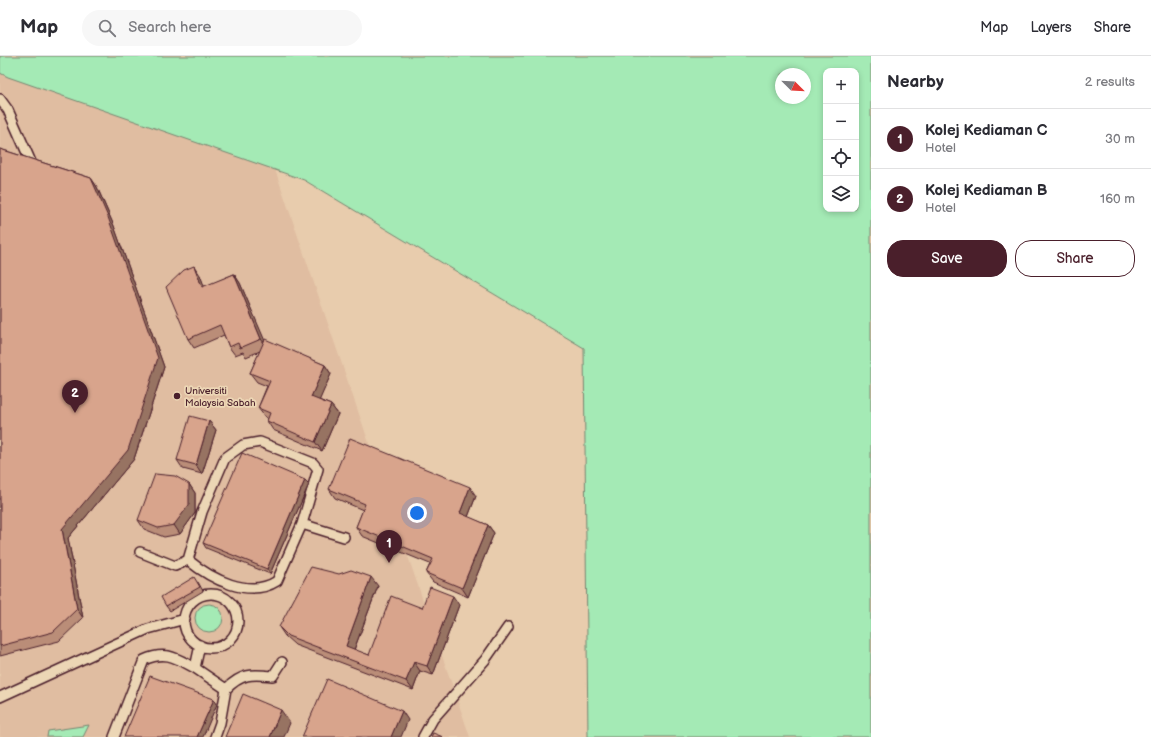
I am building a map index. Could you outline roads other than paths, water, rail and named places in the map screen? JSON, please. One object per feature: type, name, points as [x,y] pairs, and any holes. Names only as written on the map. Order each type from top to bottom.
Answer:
[{"type":"lane","points":[[0,99],[8,110],[31,162],[32,181]]},
{"type":"lane","points":[[140,552],[175,566],[188,560],[202,512],[225,458],[243,445],[260,442],[313,463],[318,469],[302,524],[277,581],[269,587],[257,589],[224,582],[201,571],[188,560]]},
{"type":"lane","points":[[302,524],[344,538]]},
{"type":"lane","points":[[220,595],[224,582]]},
{"type":"lane","points":[[213,594],[220,595],[233,605],[237,613],[238,622],[232,638],[225,644],[213,647],[200,645],[195,642],[187,632],[185,619],[189,606],[199,597],[213,594]]},
{"type":"lane","points":[[0,697],[148,629],[185,619]]},
{"type":"lane","points":[[423,737],[433,719],[468,681],[508,627]]},
{"type":"lane","points":[[196,668],[200,645]]},
{"type":"lane","points":[[114,737],[144,660],[156,654],[173,657],[196,668],[226,689]]},
{"type":"lane","points":[[215,737],[220,723],[226,689],[237,679],[255,674],[273,676],[282,662]]},
{"type":"place","name":"Universiti Malaysia Sabah","points":[[177,396]]},
{"type":"place","name":"Kolej Kediaman B","points":[[75,413]]},
{"type":"place","name":"Kolej Kediaman C","points":[[389,563]]}]
